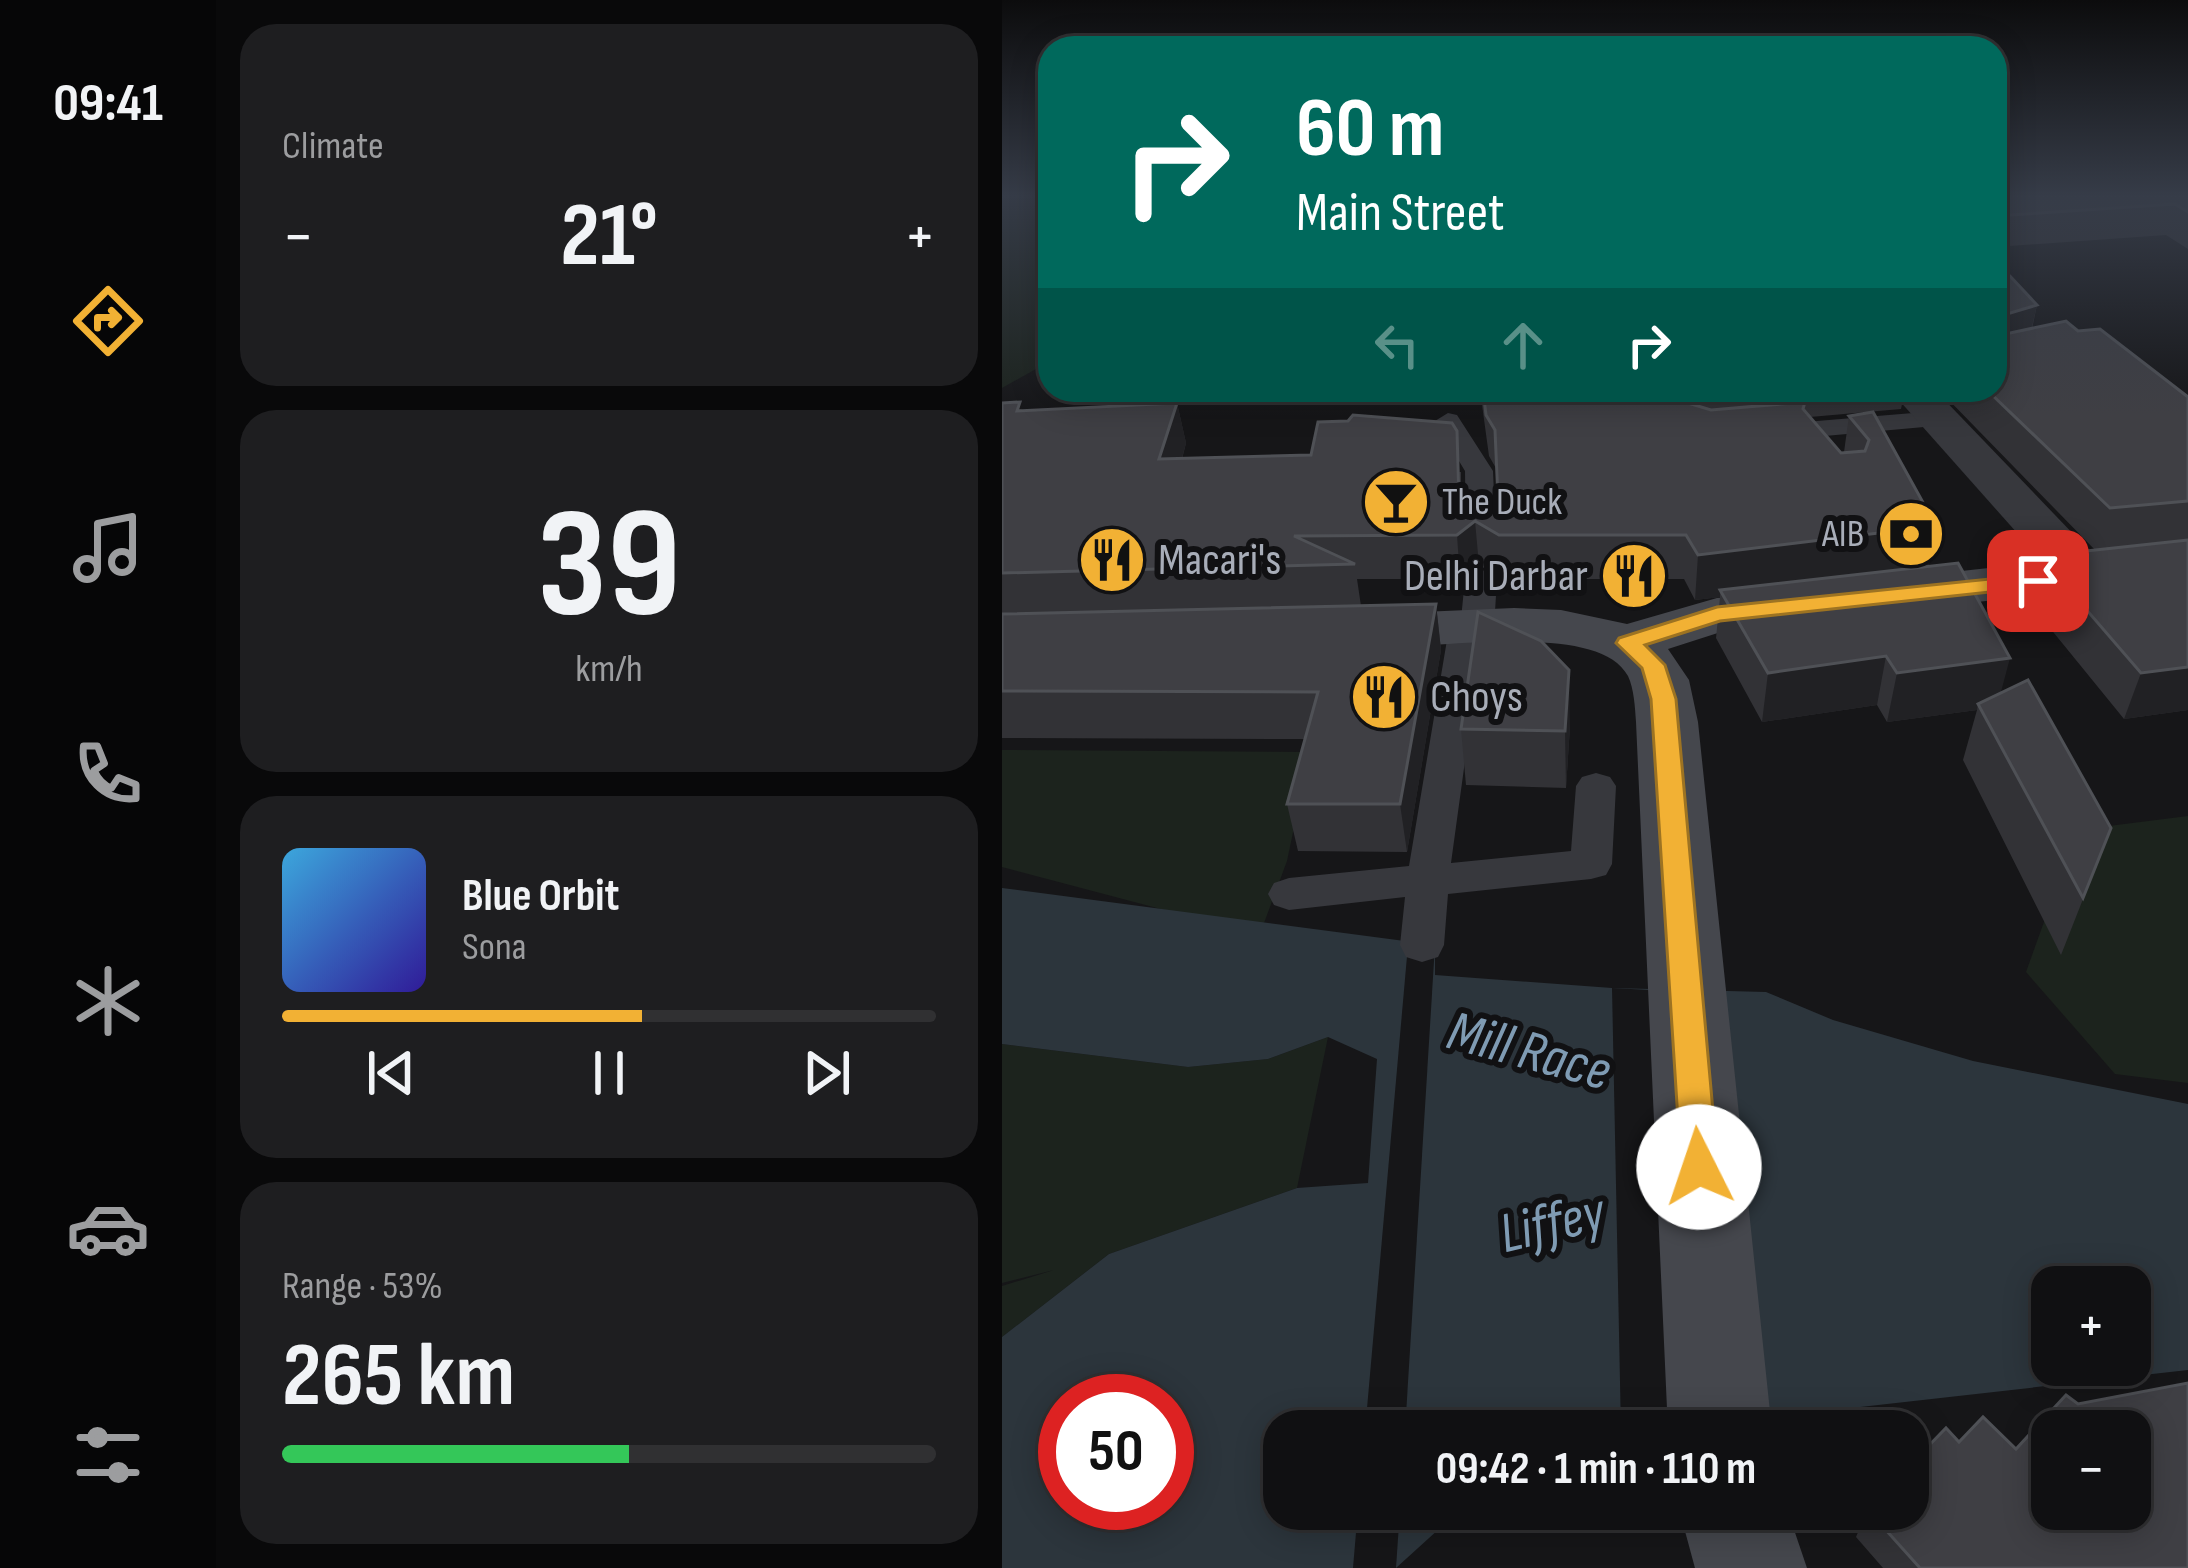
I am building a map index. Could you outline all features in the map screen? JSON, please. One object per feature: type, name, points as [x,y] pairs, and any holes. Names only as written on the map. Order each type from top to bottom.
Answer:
[{"type":"main road","points":[[1628,643],[1717,614],[2188,562]]},
{"type":"main road","points":[[1307,634],[1475,612],[1592,629],[1628,643],[1653,665],[1663,699],[1718,1410]]},
{"type":"main road","points":[[1739,1530],[1751,1568]]},
{"type":"street","points":[[1933,414],[2084,576]]},
{"type":"lane","points":[[1752,434],[1933,414]]},
{"type":"lane","points":[[1831,466],[1816,447],[1933,414]]},
{"type":"lane","points":[[1448,421],[1479,471],[1481,542]]},
{"type":"lane","points":[[1422,945],[1428,877],[1475,612]]},
{"type":"lane","points":[[1289,894],[1591,864],[1596,786]]},
{"type":"shaded area","points":[[1002,269],[1038,269],[1036,369],[1002,388]]},
{"type":"shaded area","points":[[1002,750],[1310,752],[1287,861],[1264,923],[1191,917],[1002,867]]},
{"type":"shaded area","points":[[2188,816],[2188,1083],[2115,1074],[2026,972],[2077,830]]},
{"type":"shaded area","points":[[1328,1037],[1297,1188],[1109,1254],[1002,1337],[1002,1286],[1054,1270],[1002,1283],[1002,1044],[1188,1067],[1268,1059]]},
{"type":"water","points":[[1002,888],[1435,945],[1435,975],[1612,988],[1766,992],[1833,1020],[1973,1061],[2188,1104],[2188,1370],[2151,1374],[2151,1266],[2031,1266],[2031,1386],[2046,1386],[1834,1410],[1263,1410],[1263,1530],[1438,1530],[1396,1568],[1002,1568],[1002,1337],[1109,1254],[1297,1188],[1368,1183],[1377,1059],[1328,1037],[1268,1059],[1188,1067],[1002,1044]]},
{"type":"pier","points":[[1408,945],[1435,945],[1406,1410],[1367,1410]]},
{"type":"pier","points":[[1612,988],[1686,992],[1759,1410],[1621,1410]]},
{"type":"pier","points":[[1356,1530],[1399,1530],[1396,1568],[1353,1568]]},
{"type":"building","points":[[2007,274],[2010,276],[2037,305],[2007,314]]},
{"type":"building","points":[[2066,321],[2078,331],[2100,329],[2188,397],[2188,501],[2110,508],[2000,402],[2007,402],[2007,334]]},
{"type":"building","points":[[1020,402],[1017,411],[1177,403],[1159,459],[1311,455],[1318,422],[1348,421],[1353,415],[1452,423],[1457,431],[1459,501],[1467,509],[1493,507],[1498,499],[1495,430],[1484,402],[1684,402],[1711,410],[1805,402],[1803,409],[1841,453],[1865,451],[1869,440],[1849,416],[1873,412],[1936,526],[1698,555],[1686,535],[1499,535],[1475,521],[1457,535],[1294,536],[1355,564],[1002,573],[1002,403]]},
{"type":"building","points":[[2188,540],[2188,667],[2141,673],[2040,556]]},
{"type":"building","points":[[1958,563],[2010,658],[1897,673],[1886,656],[1768,673],[1720,590]]},
{"type":"building","points":[[1436,604],[1400,804],[1287,804],[1318,692],[1002,691],[1002,614]]},
{"type":"building","points":[[1478,612],[1541,641],[1569,670],[1565,731],[1461,729]]},
{"type":"building","points":[[2028,680],[2111,828],[2083,898],[1978,704]]},
{"type":"building","points":[[2188,1383],[2188,1568],[1920,1568],[1886,1530],[1929,1530],[1929,1445],[1946,1428],[1959,1442],[1983,1417],[2016,1449],[2031,1433],[2031,1530],[2151,1530],[2151,1410],[2052,1410],[2066,1395],[2078,1404]]},
{"type":"place","name":"The Duck","points":[[1396,502]]},
{"type":"place","name":"AIB","points":[[1911,534]]},
{"type":"place","name":"Macari's","points":[[1112,560]]},
{"type":"place","name":"Delhi Darbar","points":[[1634,576]]},
{"type":"place","name":"Choys","points":[[1384,697]]},
{"type":"route","points":[[1699,1167],[1663,699],[1653,665],[1628,643],[1717,614],[2038,581]]},
{"type":"water label","name":"Mill Race","points":[[1529,1052]]},
{"type":"water label","name":"Liffey","points":[[1552,1224]]}]
